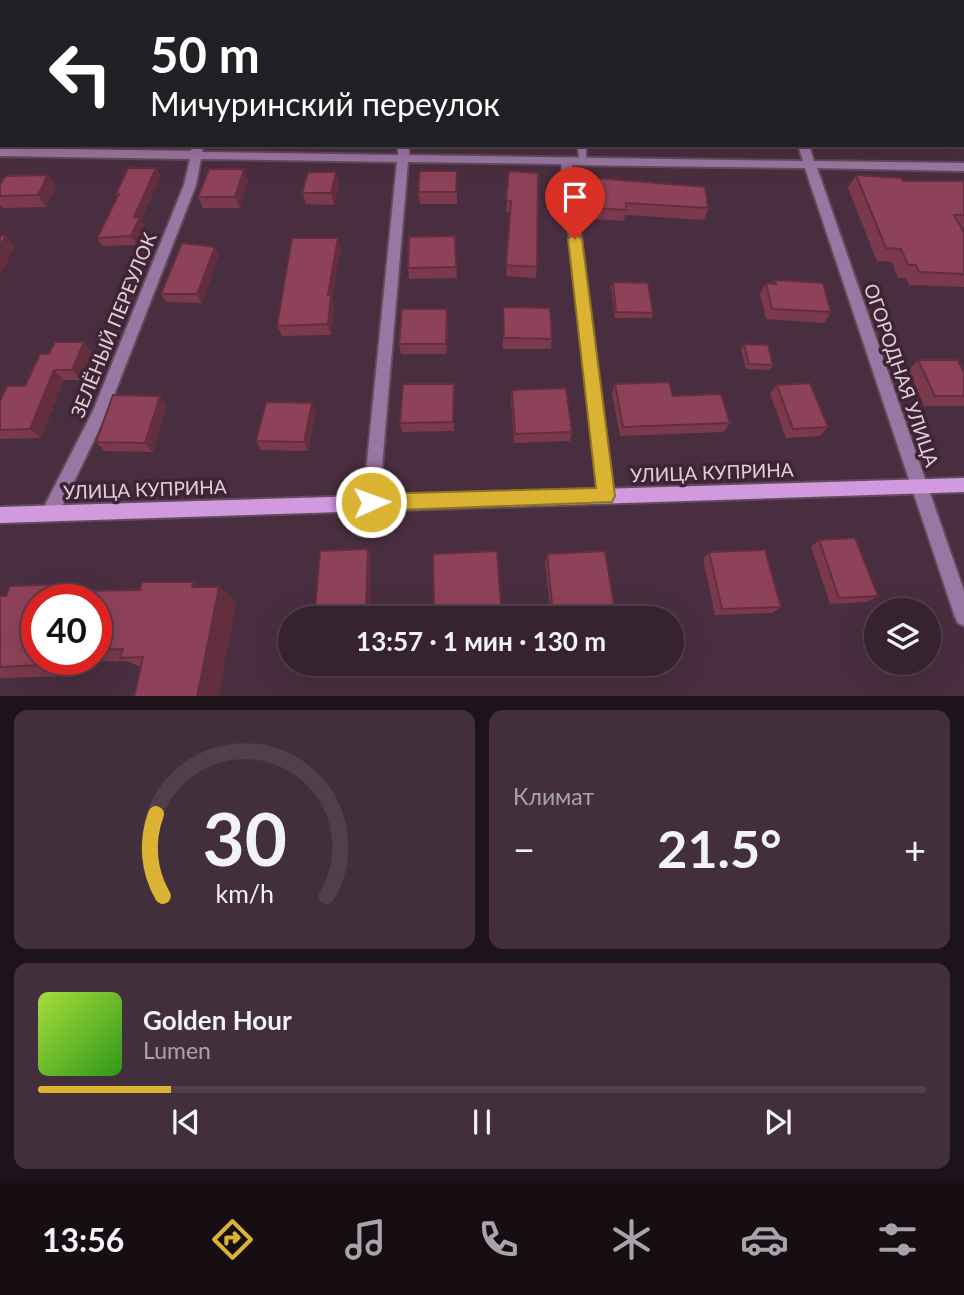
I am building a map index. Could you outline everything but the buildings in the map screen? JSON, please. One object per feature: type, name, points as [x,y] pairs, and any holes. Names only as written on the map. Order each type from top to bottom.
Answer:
[{"type":"street","name":"ОГОРОДНАЯ УЛИЦА","points":[[804,147],[964,617]]},
{"type":"street","name":"ЗЕЛЁНЫЙ ПЕРЕУЛОК","points":[[50,513],[100,413],[190,185],[196,150]]},
{"type":"street","points":[[0,152],[404,152],[566,161],[964,167]]},
{"type":"street","points":[[371,502],[404,152]]},
{"type":"street","points":[[566,161],[606,496]]},
{"type":"street","name":"УЛИЦА КУПРИНА","points":[[0,515],[964,485]]},
{"type":"lane","points":[[582,147],[583,161]]},
{"type":"route","points":[[371,502],[606,496],[575,239]]}]
